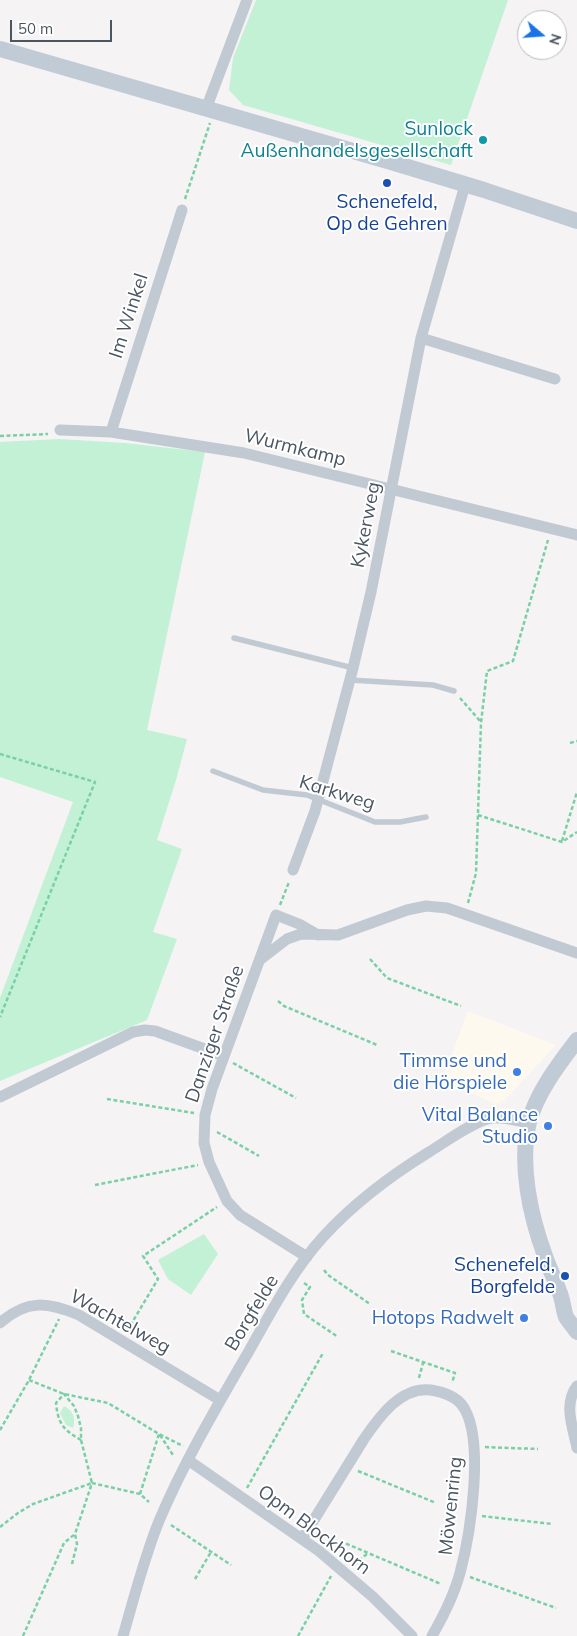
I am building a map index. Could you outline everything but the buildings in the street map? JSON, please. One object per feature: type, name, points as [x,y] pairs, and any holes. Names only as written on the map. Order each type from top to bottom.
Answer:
[{"type":"main road","points":[[0,50],[208,115],[465,185],[577,221]]},
{"type":"main road","points":[[577,1040],[559,1064],[537,1101],[529,1123],[526,1147],[526,1173],[533,1216],[544,1254],[560,1292],[567,1318],[577,1332]]},
{"type":"main road","points":[[560,1292],[577,1311]]},
{"type":"street","points":[[208,115],[247,0]]},
{"type":"street","name":"Kykerweg","points":[[293,870],[319,800],[350,680],[371,592],[421,338],[465,185]]},
{"type":"street","name":"Im Winkel","points":[[111,432],[182,210]]},
{"type":"street","points":[[421,338],[555,379]]},
{"type":"street","name":"Wurmkamp","points":[[60,430],[111,432],[244,453],[577,535]]},
{"type":"street","points":[[260,960],[286,938],[301,934],[338,935],[407,910],[426,906],[447,908],[577,953]]},
{"type":"street","points":[[276,915],[299,924],[318,935]]},
{"type":"street","name":"Danziger Straße","points":[[276,915],[212,1089],[205,1120],[204,1143],[209,1162],[227,1200],[240,1214],[307,1257]]},
{"type":"street","points":[[0,1097],[133,1032],[155,1031],[224,1056]]},
{"type":"street","name":"Borgfelde","points":[[122,1636],[158,1523],[188,1460],[263,1326],[307,1257],[339,1221],[381,1184],[478,1122],[492,1118],[529,1123]]},
{"type":"street","name":"Wachtelweg","points":[[0,1323],[22,1308],[52,1305],[64,1308],[79,1315],[220,1400]]},
{"type":"street","points":[[577,1386],[570,1398],[577,1448]]},
{"type":"street","points":[[302,1539],[373,1426],[392,1405],[416,1390],[427,1390],[448,1395]]},
{"type":"street","name":"Möwenring","points":[[432,1636],[460,1574],[471,1515],[474,1478],[474,1447],[468,1416],[460,1403],[448,1395]]},
{"type":"street","name":"Opm Blockhorn","points":[[188,1460],[302,1539],[373,1597],[412,1636]]},
{"type":"lane","points":[[234,638],[353,668]]},
{"type":"lane","points":[[350,680],[433,685],[454,691]]},
{"type":"lane","name":"Karkweg","points":[[213,771],[262,790],[307,795],[375,822],[400,822],[426,817]]},
{"type":"path","points":[[182,210],[208,115]]},
{"type":"path","points":[[0,436],[52,434],[60,430]]},
{"type":"path","points":[[465,914],[476,873],[481,723],[487,671],[513,661],[551,529]]},
{"type":"path","points":[[454,691],[481,723]]},
{"type":"path","points":[[570,743],[577,741]]},
{"type":"path","points":[[0,754],[96,782],[0,1017]]},
{"type":"path","points":[[562,842],[577,792]]},
{"type":"path","points":[[478,814],[562,842]]},
{"type":"path","points":[[562,842],[577,832]]},
{"type":"path","points":[[276,915],[293,870]]},
{"type":"path","points":[[370,959],[387,978],[461,1006]]},
{"type":"path","points":[[278,1000],[284,1006],[377,1045]]},
{"type":"path","points":[[224,1056],[240,1068],[296,1098]]},
{"type":"path","points":[[107,1099],[205,1120],[259,1156]]},
{"type":"path","points":[[95,1186],[209,1162]]},
{"type":"path","points":[[121,1340],[158,1279],[143,1256],[227,1200]]},
{"type":"path","points":[[324,1270],[328,1276],[370,1304]]},
{"type":"path","points":[[303,1282],[310,1287],[302,1300],[304,1314],[338,1337]]},
{"type":"path","points":[[0,1430],[29,1380],[64,1308]]},
{"type":"path","points":[[390,1351],[455,1373],[448,1395]]},
{"type":"path","points":[[246,1489],[324,1353]]},
{"type":"path","points":[[29,1380],[64,1394],[108,1403],[159,1434],[187,1447]]},
{"type":"path","points":[[64,1394],[56,1403],[57,1418],[67,1432],[81,1440]]},
{"type":"path","points":[[64,1394],[74,1406],[78,1416],[81,1440],[92,1483],[75,1534],[77,1544],[72,1564]]},
{"type":"path","points":[[159,1434],[173,1456]]},
{"type":"path","points":[[140,1494],[159,1434]]},
{"type":"path","points":[[474,1447],[538,1449]]},
{"type":"path","points":[[347,1466],[436,1503]]},
{"type":"path","points":[[0,1527],[33,1504],[92,1483],[140,1494],[149,1502]]},
{"type":"path","points":[[471,1515],[552,1524]]},
{"type":"path","points":[[171,1525],[231,1565]]},
{"type":"path","points":[[23,1636],[64,1543],[75,1534]]},
{"type":"path","points":[[340,1541],[441,1584]]},
{"type":"path","points":[[195,1579],[211,1552]]},
{"type":"path","points":[[352,1567],[368,1553]]},
{"type":"path","points":[[460,1574],[556,1608]]},
{"type":"path","points":[[298,1636],[332,1575]]},
{"type":"shaded area","points":[[468,1011],[556,1045],[505,1100],[495,1104],[442,1080]]},
{"type":"green space","points":[[256,0],[508,0],[451,165],[243,105],[229,90],[233,58]]},
{"type":"green space","points":[[59,439],[125,443],[205,452],[147,730],[187,739],[157,840],[182,849],[153,932],[177,939],[147,1020],[0,1081],[0,998],[73,802],[0,777],[0,442]]},
{"type":"green space","points":[[204,1234],[218,1254],[191,1295],[168,1279],[158,1260]]},
{"type":"green space","points":[[64,1406],[73,1415],[73,1428],[66,1425],[60,1413]]},
{"type":"place","name":"Sunlock Außenhandelsgesellschaft","points":[[483,140]]},
{"type":"place","name":"Schenefeld, Op de Gehren","points":[[387,183]]},
{"type":"place","name":"Timmse und die Hörspiele","points":[[517,1072]]},
{"type":"place","name":"Vital Balance Studio","points":[[548,1126]]},
{"type":"place","name":"Schenefeld, Borgfelde","points":[[565,1276]]},
{"type":"place","name":"Hotops Radwelt","points":[[524,1318]]}]
